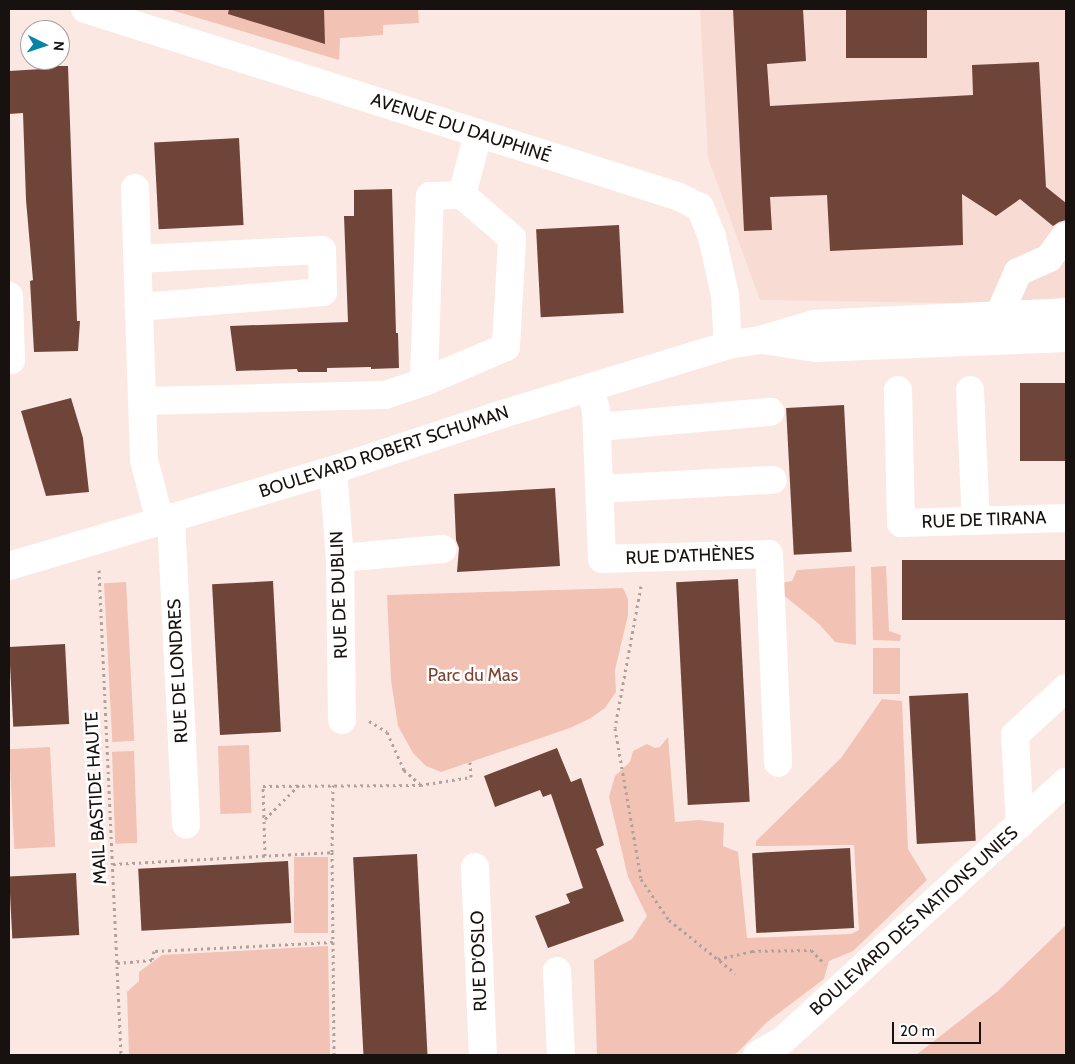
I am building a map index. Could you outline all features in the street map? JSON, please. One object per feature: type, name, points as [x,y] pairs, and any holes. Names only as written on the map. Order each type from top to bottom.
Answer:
[{"type":"street","name":"AVENUE DU DAUPHINÉ","points":[[85,9],[677,196],[700,207],[712,237],[725,295],[728,345]]},
{"type":"street","points":[[462,195],[478,134]]},
{"type":"street","name":"RUE DE LONDRES","points":[[135,188],[144,460],[165,519],[186,825]]},
{"type":"street","points":[[142,401],[385,395],[424,382],[506,347],[512,238],[462,195],[430,196],[424,382]]},
{"type":"street","points":[[999,315],[1018,272],[1049,258],[1065,236]]},
{"type":"street","points":[[137,259],[322,250],[323,292],[139,307]]},
{"type":"street","points":[[9,296],[11,360],[9,360]]},
{"type":"street","name":"BOULEVARD ROBERT SCHUMAN","points":[[9,566],[332,470],[493,417],[728,345],[760,340],[814,324],[1066,312]]},
{"type":"street","name":"BOULEVARD ROBERT SCHUMAN","points":[[760,340],[816,348],[1066,338]]},
{"type":"street","name":"RUE D'ATHÈNES","points":[[590,388],[596,410],[602,559],[770,554],[778,763]]},
{"type":"street","name":"RUE DE TIRANA","points":[[898,390],[902,523],[1066,518]]},
{"type":"street","points":[[970,390],[976,520]]},
{"type":"street","points":[[596,428],[770,412]]},
{"type":"street","name":"RUE DE DUBLIN","points":[[332,470],[340,558],[342,720]]},
{"type":"street","points":[[599,489],[773,480]]},
{"type":"street","points":[[340,558],[443,549]]},
{"type":"street","points":[[1020,825],[1015,735],[1066,688]]},
{"type":"street","name":"BOULEVARD DES NATIONS UNIES","points":[[758,1055],[783,1040],[1066,782]]},
{"type":"street","name":"RUE D'OSLO","points":[[475,867],[483,1055]]},
{"type":"street","points":[[556,971],[561,1055]]},
{"type":"path","name":"MAIL BASTIDE HAUTE","points":[[98,539],[121,1055]]},
{"type":"path","points":[[646,558],[615,728],[641,879],[669,920],[735,973]]},
{"type":"path","points":[[342,720],[368,721],[387,732],[404,770],[420,785]]},
{"type":"path","points":[[265,856],[263,786],[420,785],[471,777],[470,762]]},
{"type":"path","points":[[264,820],[299,785]]},
{"type":"path","points":[[333,785],[334,1055]]},
{"type":"path","points":[[113,864],[332,852]]},
{"type":"path","points":[[117,963],[152,960],[154,951],[333,942]]},
{"type":"path","points":[[717,959],[752,951],[811,950],[844,985]]},
{"type":"shaded area","points":[[700,9],[1066,9],[1066,297],[1025,304],[760,300],[708,158]]},
{"type":"green space","points":[[168,9],[418,9],[419,23],[383,25],[383,35],[340,38],[339,60]]},
{"type":"green space","points":[[855,566],[856,645],[835,642],[819,624],[781,593],[780,583],[792,581],[797,570]]},
{"type":"green space","points":[[886,566],[889,631],[901,635],[900,641],[873,640],[871,567]]},
{"type":"green space","points":[[126,582],[134,741],[112,742],[104,583]]},
{"type":"green space","name":"Parc du Mas","points":[[623,588],[628,599],[628,615],[615,670],[616,692],[605,708],[591,718],[570,728],[441,772],[426,766],[413,753],[398,726],[391,680],[387,595]]},
{"type":"green space","points":[[873,648],[900,648],[900,694],[873,694]]},
{"type":"green space","points":[[882,699],[902,701],[908,849],[927,880],[853,951],[829,961],[824,979],[767,1022],[737,1053],[732,1055],[597,1055],[594,960],[632,939],[647,916],[628,877],[609,797],[615,776],[630,762],[633,751],[647,744],[655,748],[660,747],[668,737],[675,822],[699,820],[724,823],[723,846],[738,852],[747,938],[851,934],[859,930],[854,845],[756,846],[756,841],[841,758]]},
{"type":"green space","points":[[249,745],[251,813],[220,814],[218,746]]},
{"type":"green space","points":[[50,747],[55,847],[14,849],[9,749]]},
{"type":"green space","points":[[134,751],[137,843],[115,844],[112,752]]},
{"type":"green space","points":[[294,857],[328,857],[328,933],[294,933]]},
{"type":"green space","points":[[1066,925],[1066,1055],[916,1055],[998,991]]},
{"type":"green space","points":[[328,946],[330,1055],[129,1055],[127,992],[139,981],[139,972],[162,955]]},
{"type":"building","points":[[229,9],[324,9],[325,44],[228,14]]},
{"type":"building","points":[[733,9],[803,9],[806,61],[767,64],[770,106],[973,95],[972,65],[1039,62],[1046,187],[1066,203],[1066,220],[1053,226],[1020,199],[996,216],[962,194],[963,245],[830,251],[827,195],[770,197],[772,230],[744,231]]},
{"type":"building","points":[[846,9],[927,9],[927,58],[846,58]]},
{"type":"building","points":[[68,70],[77,321],[80,321],[78,351],[34,352],[30,281],[33,280],[26,200],[23,113],[9,114],[9,71]]},
{"type":"building","points":[[239,138],[244,225],[159,229],[154,142]]},
{"type":"building","points":[[392,189],[396,333],[398,333],[399,368],[327,368],[327,372],[298,372],[297,369],[236,371],[230,326],[348,322],[344,216],[354,216],[354,190]]},
{"type":"building","points":[[619,225],[624,313],[541,317],[536,229]]},
{"type":"building","points":[[1020,383],[1066,383],[1066,461],[1020,461]]},
{"type":"building","points":[[71,398],[83,438],[89,492],[46,496],[21,411]]},
{"type":"building","points":[[844,405],[852,552],[794,555],[786,408]]},
{"type":"building","points":[[555,488],[560,566],[457,572],[459,548],[456,540],[454,494]]},
{"type":"building","points":[[902,560],[1066,560],[1066,620],[902,620]]},
{"type":"building","points":[[738,579],[750,802],[688,805],[676,582]]},
{"type":"building","points":[[273,581],[281,732],[220,735],[212,584]]},
{"type":"building","points":[[65,644],[69,724],[13,727],[9,647]]},
{"type":"building","points":[[968,693],[976,841],[917,844],[909,696]]},
{"type":"building","points":[[557,748],[571,782],[581,778],[604,845],[596,849],[624,921],[548,948],[535,916],[570,903],[566,894],[583,888],[551,794],[543,797],[540,790],[495,807],[484,776]]},
{"type":"building","points":[[850,848],[854,928],[756,933],[752,853]]},
{"type":"building","points":[[417,854],[428,1055],[363,1055],[353,857]]},
{"type":"building","points":[[288,861],[291,923],[141,931],[138,869]]},
{"type":"building","points":[[76,873],[79,935],[12,938],[9,877]]}]
